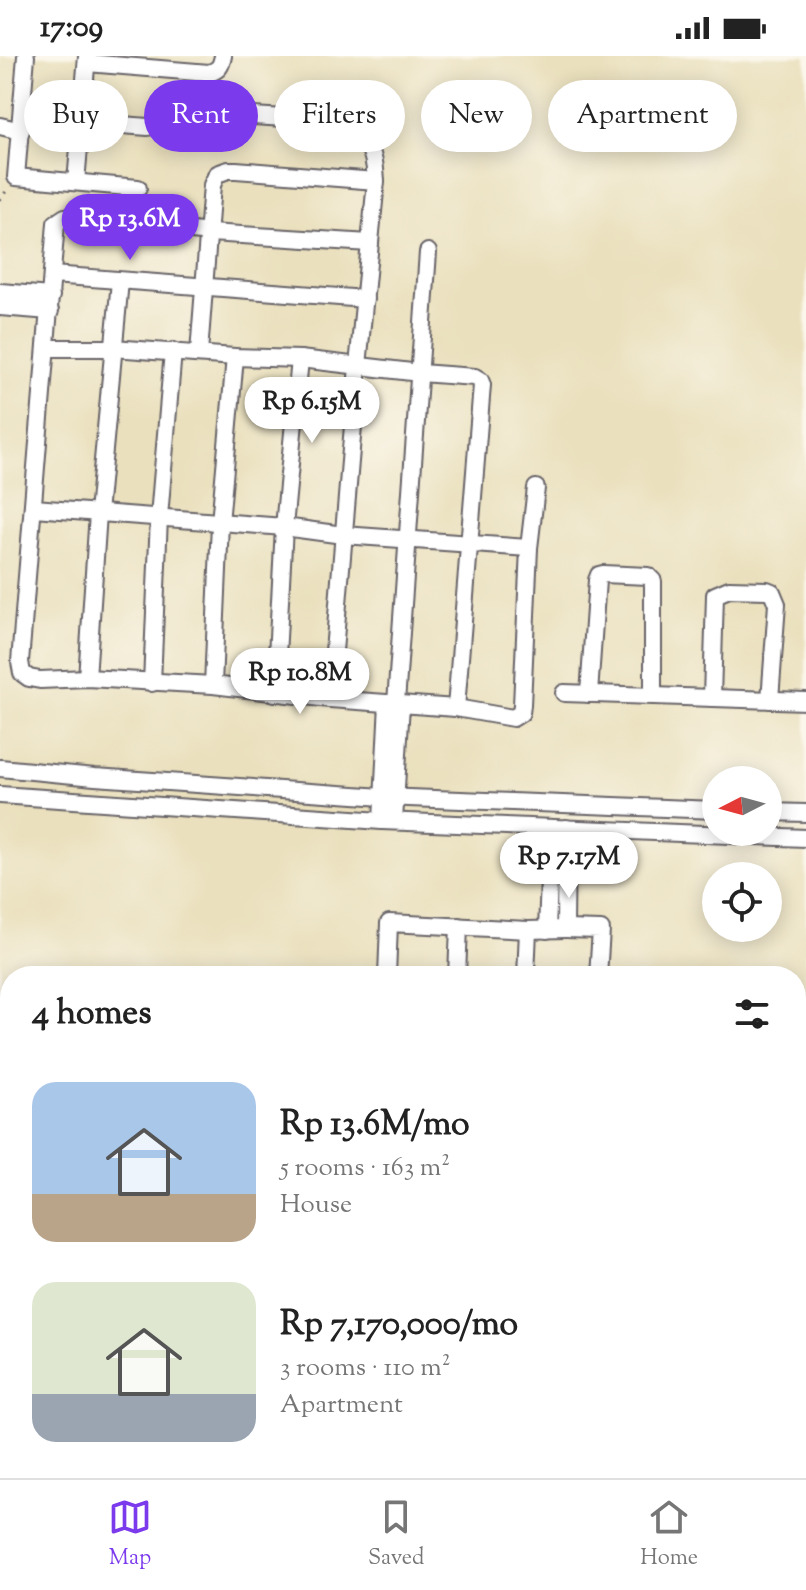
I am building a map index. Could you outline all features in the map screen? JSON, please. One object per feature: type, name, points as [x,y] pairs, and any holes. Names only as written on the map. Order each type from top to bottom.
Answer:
[{"type":"street","points":[[26,56],[16,177],[138,188]]},
{"type":"street","points":[[86,80],[87,60],[209,73],[221,66],[223,56]]},
{"type":"street","points":[[258,116],[328,121],[348,128],[369,148],[374,160],[376,181],[330,699]]},
{"type":"street","points":[[0,126],[21,131]]},
{"type":"street","points":[[76,182],[80,152]]},
{"type":"street","points":[[199,353],[212,185],[222,171],[376,181]]},
{"type":"street","points":[[370,243],[210,233],[65,217],[56,223],[20,662],[22,673],[40,680],[87,678],[213,685],[330,699],[456,708],[513,718],[521,713],[529,548],[536,488]]},
{"type":"street","points":[[388,821],[428,252]]},
{"type":"street","points":[[52,275],[365,299]]},
{"type":"street","points":[[87,678],[98,513],[120,281]]},
{"type":"street","points":[[0,292],[51,304]]},
{"type":"street","points":[[0,307],[51,304]]},
{"type":"street","points":[[47,348],[113,348],[300,359],[475,377],[480,380],[456,708]]},
{"type":"street","points":[[152,683],[159,517],[173,351]]},
{"type":"street","points":[[213,685],[220,523],[235,357]]},
{"type":"street","points":[[275,693],[284,527],[300,359]]},
{"type":"street","points":[[34,508],[529,548]]},
{"type":"street","points":[[589,694],[597,580],[603,574],[648,576],[653,581],[653,696]]},
{"type":"street","points":[[712,698],[715,595],[729,589],[754,589],[772,592],[777,604],[770,700]]},
{"type":"street","points":[[564,693],[806,701]]},
{"type":"street","points":[[0,768],[389,798],[702,809]]},
{"type":"street","points":[[0,795],[388,821],[806,838]]},
{"type":"street","points":[[782,812],[806,813]]},
{"type":"street","points":[[559,828],[565,929]]},
{"type":"street","points":[[547,930],[559,828]]},
{"type":"street","points":[[387,966],[389,923],[528,930],[601,930],[599,966]]},
{"type":"street","points":[[457,966],[459,926]]},
{"type":"street","points":[[526,966],[528,930]]}]
